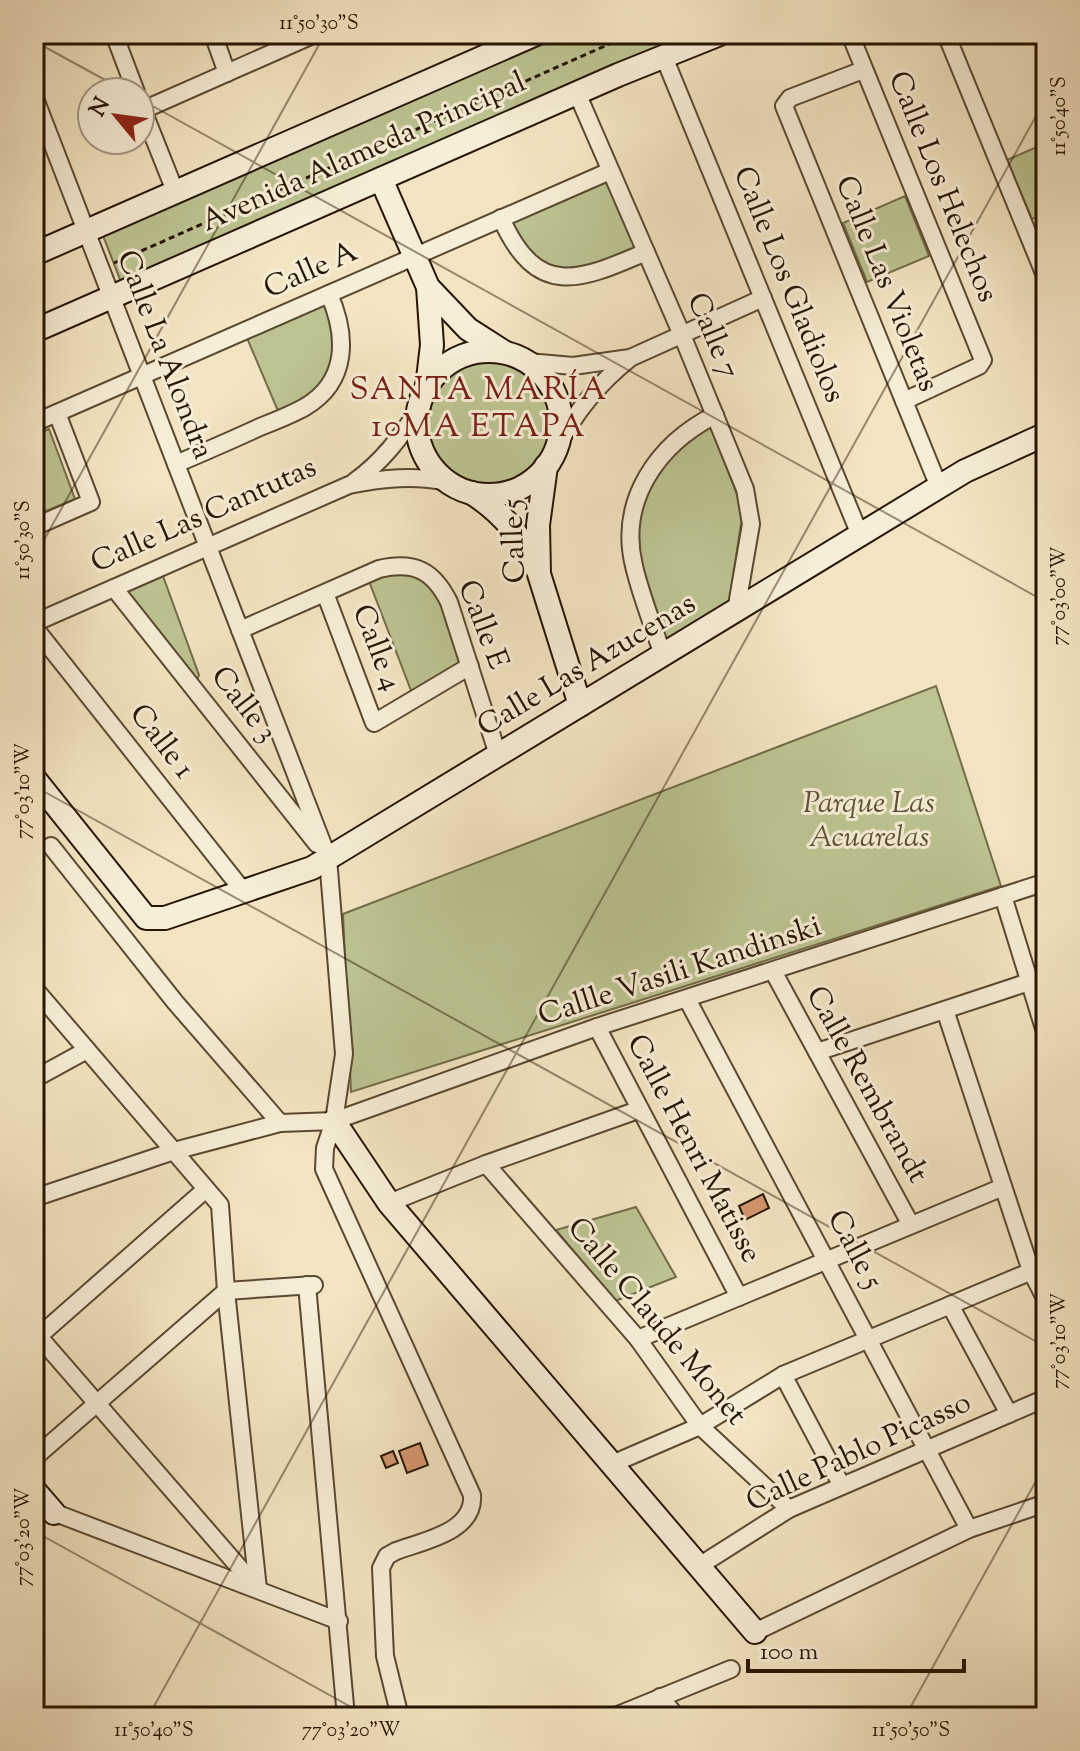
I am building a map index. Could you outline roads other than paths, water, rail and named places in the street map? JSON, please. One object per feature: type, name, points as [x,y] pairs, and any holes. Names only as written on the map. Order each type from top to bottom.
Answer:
[{"type":"street","points":[[114,34],[130,76]]},
{"type":"street","points":[[213,34],[227,73]]},
{"type":"street","name":"Avenida Alameda Principal","points":[[34,254],[536,34]]},
{"type":"street","name":"Avenida Alameda Principal","points":[[34,331],[577,93],[720,34]]},
{"type":"street","name":"Calle Los Helechos","points":[[850,34],[983,360],[979,366],[904,401]]},
{"type":"street","points":[[946,34],[1046,278]]},
{"type":"street","points":[[1041,34],[1046,47]]},
{"type":"street","points":[[156,101],[227,73],[309,35]]},
{"type":"street","name":"Calle Los Gladiolos","points":[[664,57],[860,535]]},
{"type":"street","name":"Calle Las Violetas","points":[[863,70],[785,101],[784,106],[939,487]]},
{"type":"street","name":"Calle 7","points":[[577,93],[745,489],[751,524],[736,611]]},
{"type":"street","name":"Calle La Alondra","points":[[34,96],[328,858],[344,1054],[324,1169],[472,1495],[469,1513],[462,1524],[396,1551],[387,1556],[381,1568],[385,1656],[400,1717]]},
{"type":"street","points":[[156,142],[175,191]]},
{"type":"street","name":"Calle A","points":[[34,423],[610,171]]},
{"type":"street","points":[[349,485],[374,468],[394,448],[419,409],[427,387],[432,345],[428,287],[381,179]]},
{"type":"street","points":[[501,218],[520,253],[539,268],[562,276],[574,278],[598,273],[646,252]]},
{"type":"street","points":[[428,287],[468,329],[507,353],[528,362],[573,366],[630,358],[763,298]]},
{"type":"street","points":[[176,464],[305,408],[324,391],[336,371],[342,345],[340,320],[329,294]]},
{"type":"street","points":[[427,387],[442,369],[461,357],[484,351],[507,353]]},
{"type":"street","points":[[471,492],[495,495],[529,483],[546,466],[569,424],[590,395],[630,358]]},
{"type":"street","points":[[528,362],[545,378],[557,398],[561,421],[558,445]]},
{"type":"street","points":[[419,409],[418,433],[425,456],[432,466],[449,482],[471,492],[499,513],[516,531],[539,574]]},
{"type":"street","points":[[34,527],[91,502],[57,413]]},
{"type":"street","points":[[663,655],[633,566],[631,524],[635,504],[642,483],[666,448],[682,434],[715,415]]},
{"type":"street","name":"Calle Las Azucenas","points":[[34,778],[146,918],[165,918],[244,892],[312,868],[965,471],[1046,434]]},
{"type":"street","name":"Calle 5","points":[[546,466],[538,525],[539,574],[580,705]]},
{"type":"street","name":"Calle Las Cantutas","points":[[34,625],[349,485],[401,477],[449,482]]},
{"type":"street","name":"Calle E","points":[[240,630],[379,569],[395,565],[413,567],[429,574],[441,586],[449,602],[498,755]]},
{"type":"street","name":"Calle 3","points":[[114,588],[328,858]]},
{"type":"street","name":"Calle 4","points":[[325,593],[374,723],[470,666]]},
{"type":"street","name":"Calle 1","points":[[34,625],[244,892]]},
{"type":"street","points":[[264,776],[290,760]]},
{"type":"street","points":[[51,846],[175,1002],[280,1123]]},
{"type":"street","name":"Callle Vasili Kandinski","points":[[34,1198],[174,1151],[280,1123],[334,1121],[597,1027],[1046,882]]},
{"type":"street","points":[[1003,896],[1046,1035]]},
{"type":"street","name":"Calle Rembrandt","points":[[773,971],[911,1225]]},
{"type":"street","points":[[817,1052],[1029,982]]},
{"type":"street","points":[[34,988],[220,1205],[226,1291],[258,1589]]},
{"type":"street","name":"Calle 5","points":[[687,999],[969,1529]]},
{"type":"street","points":[[945,1010],[1003,1187],[1038,1268],[1046,1300]]},
{"type":"street","name":"Calle Henri Matisse","points":[[597,1027],[739,1297]]},
{"type":"street","points":[[34,1079],[87,1050]]},
{"type":"street","points":[[389,1203],[486,1164],[638,1110]]},
{"type":"street","points":[[334,1121],[389,1203],[755,1632],[969,1529],[1046,1503]]},
{"type":"street","name":"Calle Claude Monet","points":[[486,1164],[638,1339],[700,1426],[789,1509]]},
{"type":"street","points":[[638,1339],[1003,1187]]},
{"type":"street","points":[[206,1189],[36,1334],[258,1589]]},
{"type":"street","points":[[612,1464],[700,1426],[783,1375],[1038,1268]]},
{"type":"street","points":[[34,1458],[226,1291],[310,1285],[346,1717]]},
{"type":"street","points":[[950,1305],[1009,1414]]},
{"type":"street","points":[[783,1375],[842,1486]]},
{"type":"street","name":"Calle Pablo Picasso","points":[[699,1566],[789,1509],[1046,1398]]},
{"type":"street","points":[[34,1490],[44,1508],[339,1621]]},
{"type":"street","points":[[613,1717],[731,1669]]},
{"type":"street","points":[[660,1697],[677,1717]]},
{"type":"district","name":"SANTA MARÍA 10MA ETAPA","points":[[479,410]]},
{"type":"park label","name":"Parque Las Acuarelas","points":[[869,821]]}]
